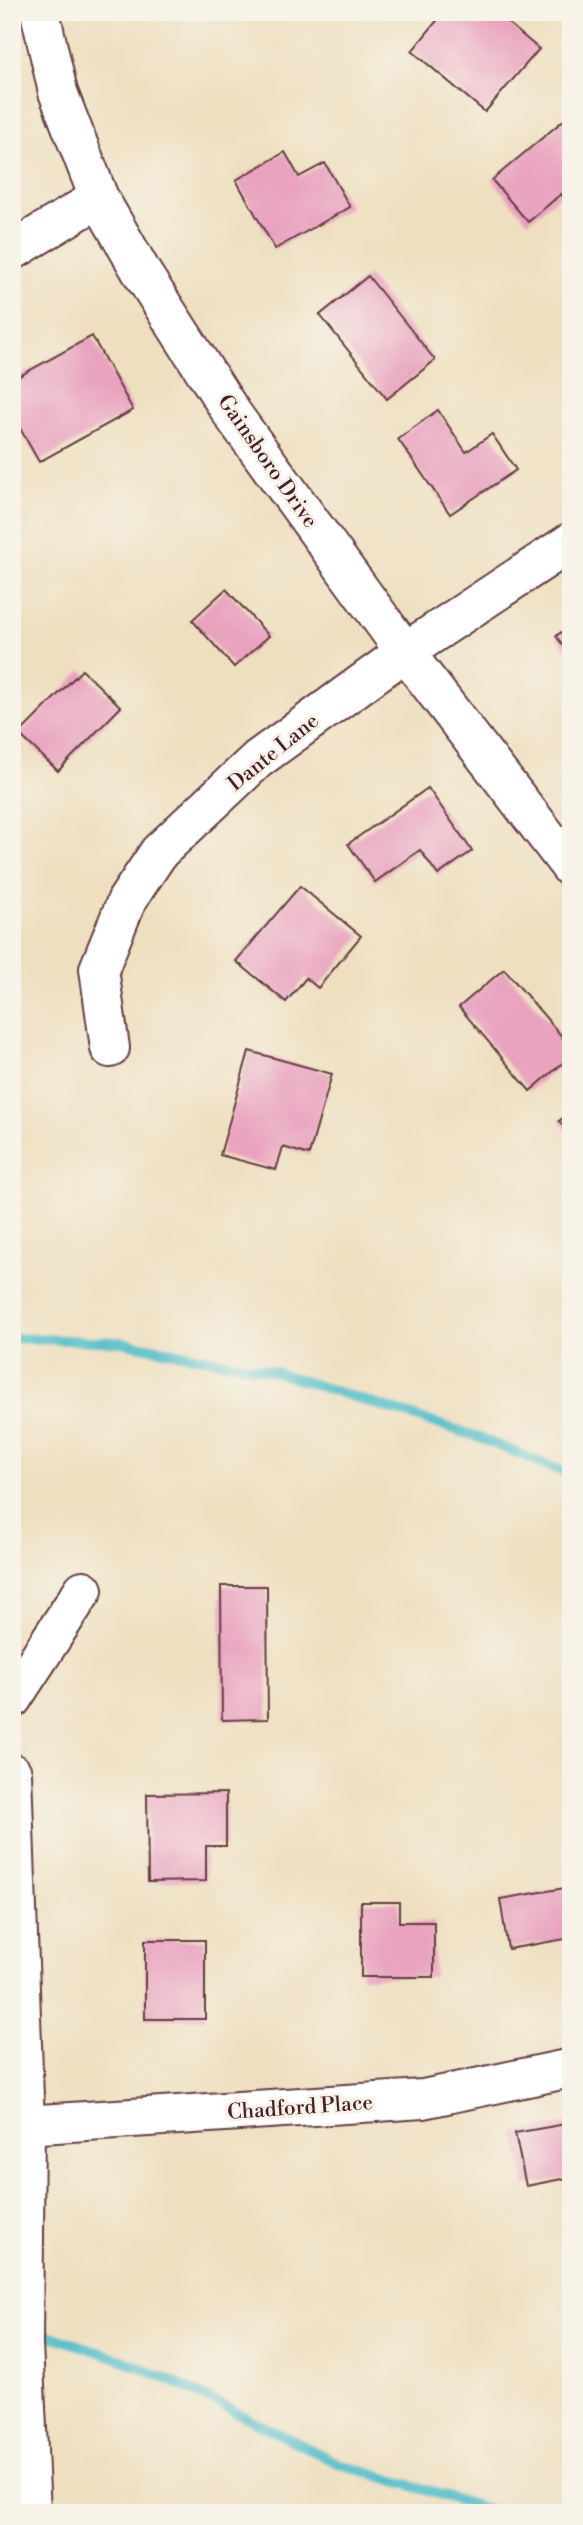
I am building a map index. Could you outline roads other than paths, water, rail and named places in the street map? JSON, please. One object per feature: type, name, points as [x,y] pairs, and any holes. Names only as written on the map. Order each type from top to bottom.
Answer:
[{"type":"street","name":"Gainsboro Drive","points":[[40,12],[58,92],[99,198],[142,273],[233,415],[405,652],[571,868]]},
{"type":"street","points":[[12,251],[99,198]]},
{"type":"street","name":"Dante Lane","points":[[110,1048],[99,968],[127,900],[159,852],[258,759],[405,652],[571,542]]},
{"type":"street","points":[[12,1699],[83,1590]]},
{"type":"street","points":[[12,1773],[25,2124],[23,2344],[31,2513]]},
{"type":"street","name":"Chadford Place","points":[[25,2124],[423,2099],[571,2068]]},
{"type":"waterway","points":[[12,1338],[121,1342],[272,1371],[475,1436],[571,1475]]},
{"type":"waterway","points":[[32,2330],[118,2358],[185,2387],[340,2464],[500,2513]]}]
